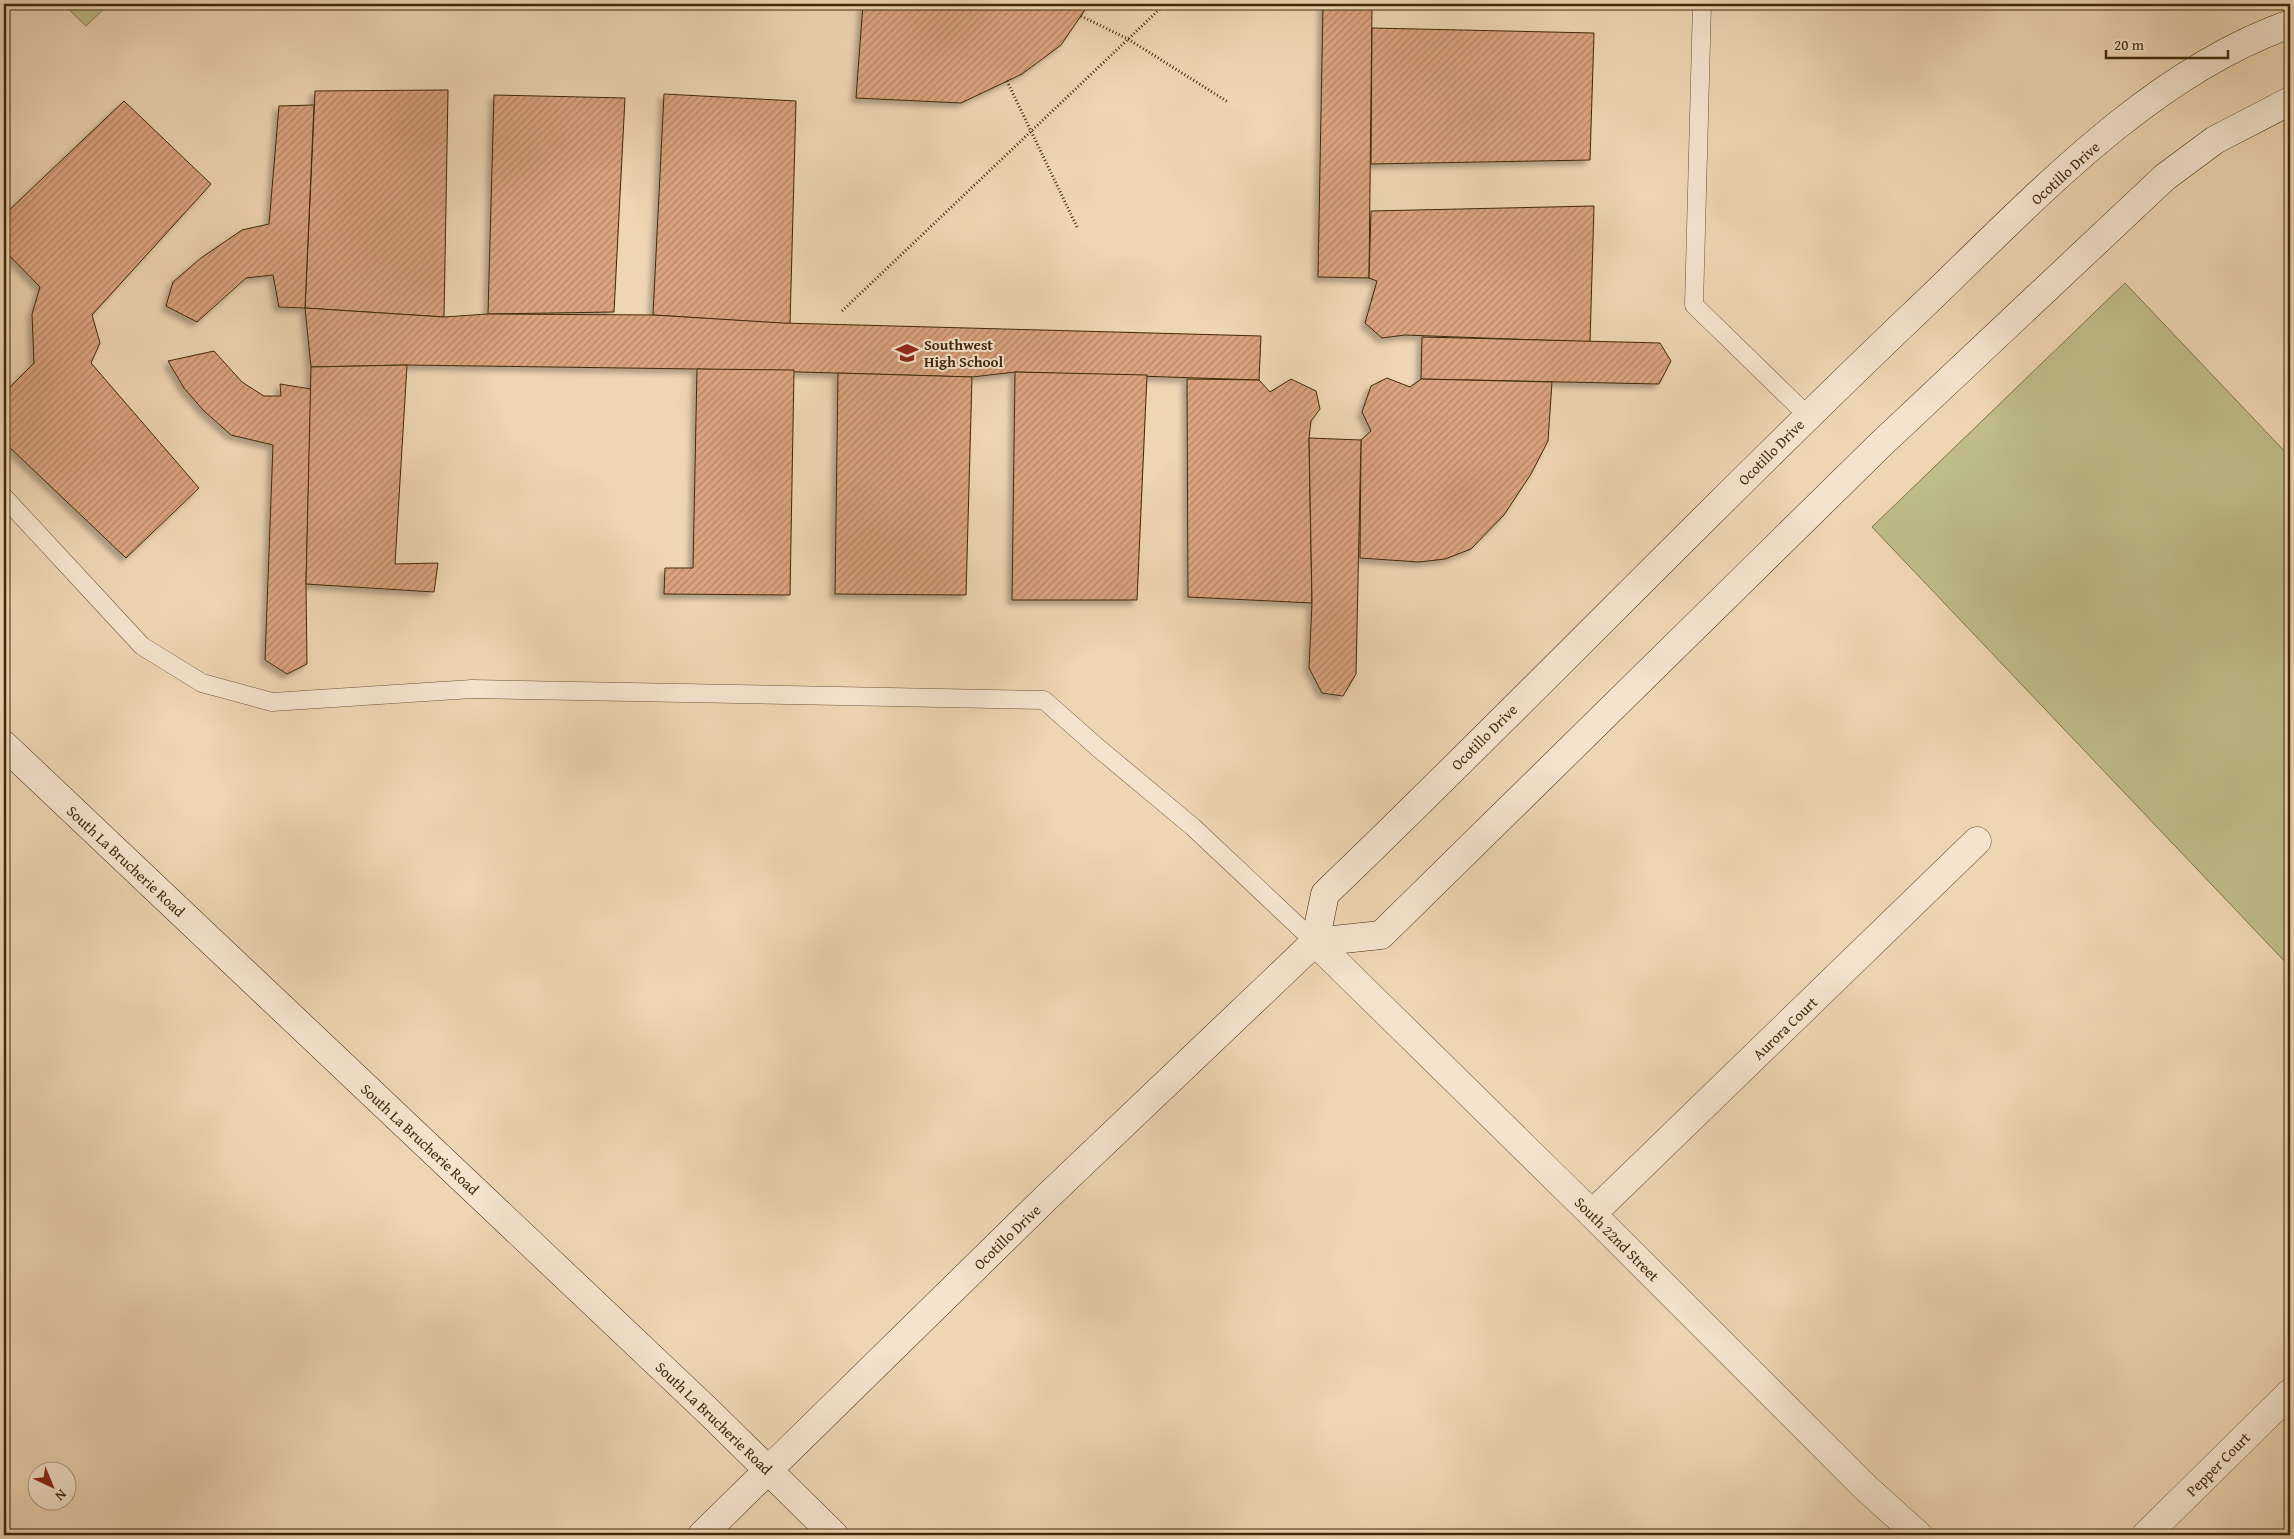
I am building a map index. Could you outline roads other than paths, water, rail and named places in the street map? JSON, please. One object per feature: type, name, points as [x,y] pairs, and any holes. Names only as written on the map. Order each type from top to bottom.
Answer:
[{"type":"street","name":"Ocotillo Drive","points":[[702,1535],[1047,1197],[1315,942],[1325,894],[1808,415],[2087,150],[2180,78],[2264,33],[2290,24]]},
{"type":"street","points":[[1315,942],[1381,936],[1879,446],[2165,177],[2215,140],[2290,101]]},
{"type":"street","name":"South La Brucherie Road","points":[[4,745],[769,1470],[834,1535]]},
{"type":"street","name":"Aurora Court","points":[[1592,1214],[1977,841]]},
{"type":"street","name":"South 22nd Street","points":[[1315,942],[1592,1214],[1866,1488],[1918,1535]]},
{"type":"street","name":"Pepper Court","points":[[2146,1535],[2290,1394]]},
{"type":"lane","points":[[1702,4],[1694,305],[1808,415]]},
{"type":"lane","points":[[4,497],[142,646],[202,683],[272,702],[472,689],[1044,700],[1193,827],[1315,942]]},
{"type":"place","name":"Southwest High School","points":[[907,353]]}]
